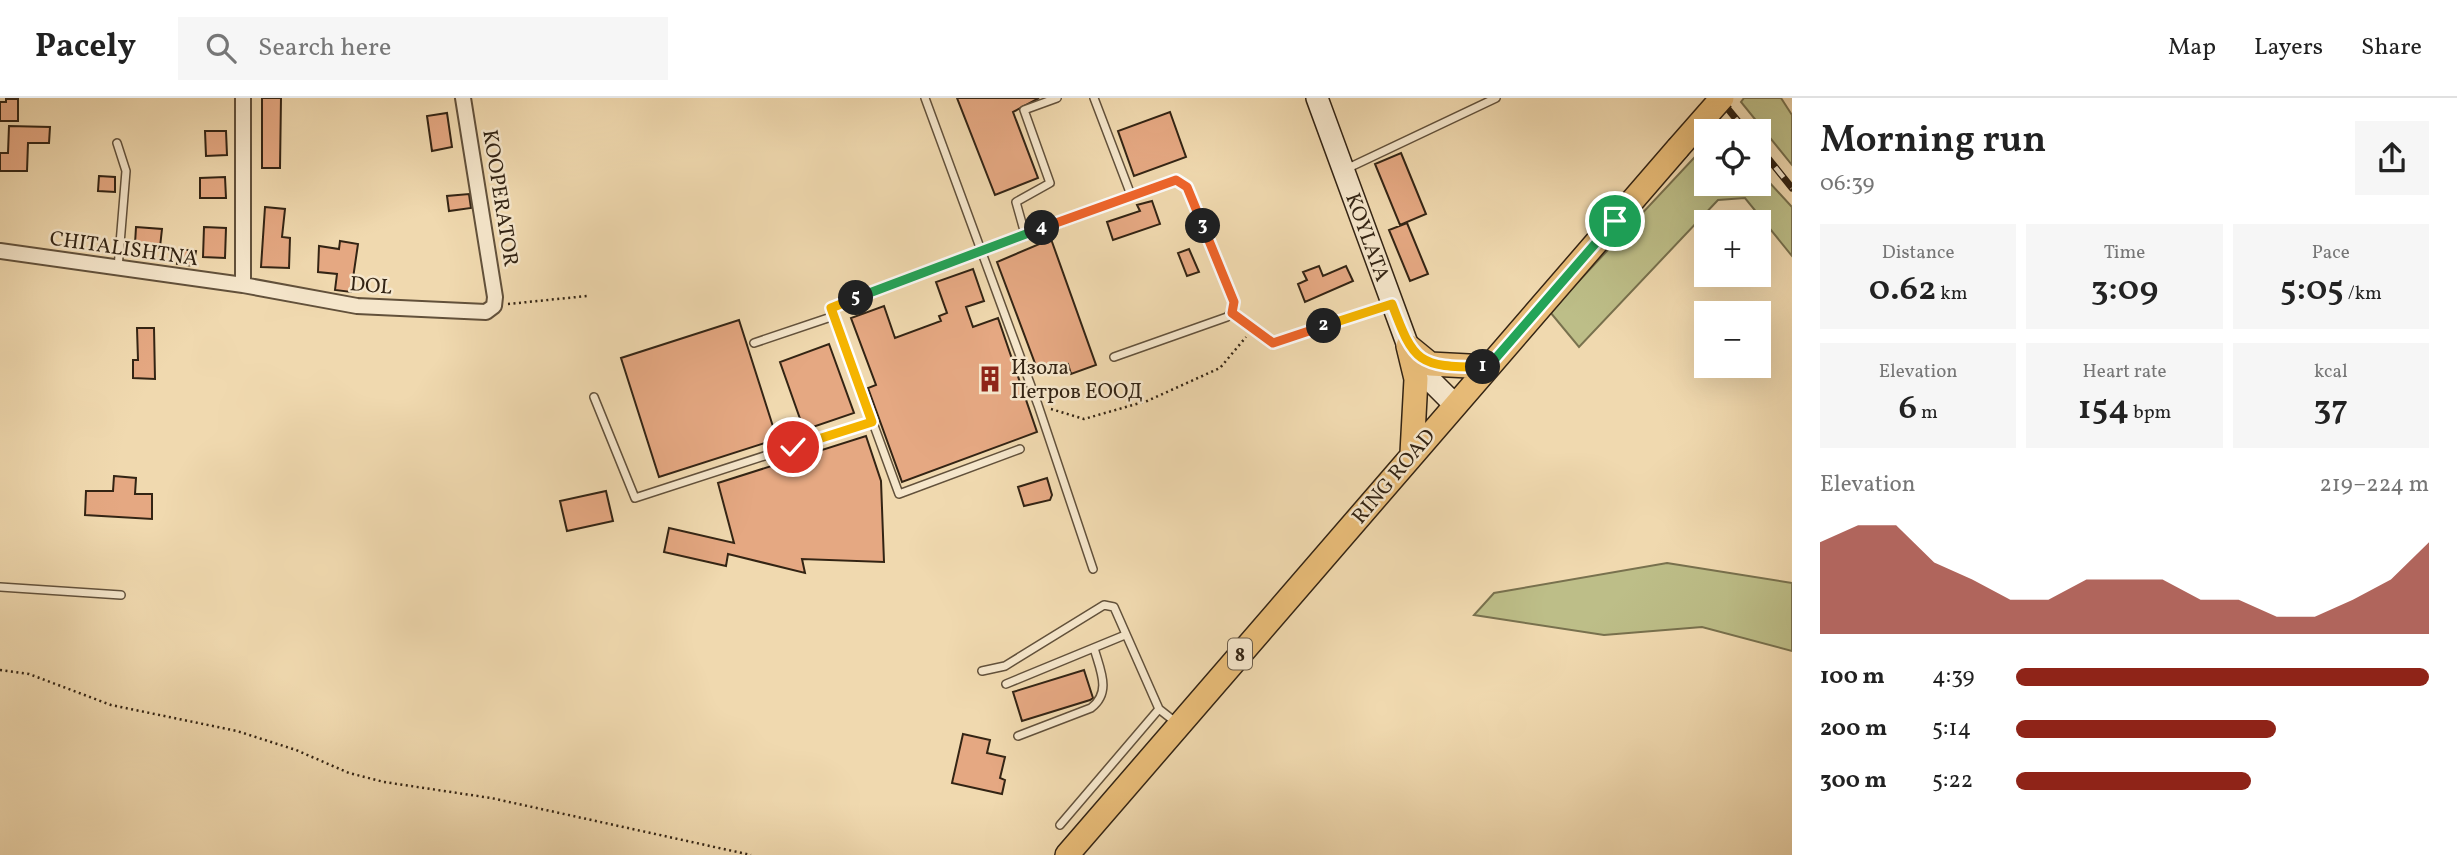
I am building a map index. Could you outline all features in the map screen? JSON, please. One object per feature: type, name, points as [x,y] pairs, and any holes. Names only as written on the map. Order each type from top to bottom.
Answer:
[{"type":"main road","name":"RING ROAD","points":[[1067,855],[1454,404],[1722,98]]},
{"type":"main road","points":[[1408,346],[1430,364],[1488,367]]},
{"type":"main road","points":[[1408,346],[1416,388],[1412,453]]},
{"type":"street","points":[[243,98],[243,285]]},
{"type":"street","name":"KOOPERATOR","points":[[463,98],[494,306]]},
{"type":"street","name":"KOYLATA","points":[[1317,98],[1408,346],[1426,375],[1454,404]]},
{"type":"street","name":"CHITALISHTNA","points":[[0,251],[243,285]]},
{"type":"street","name":"DOL","points":[[243,285],[357,306],[478,314],[494,306]]},
{"type":"lane","points":[[925,98],[1038,405],[1093,569]]},
{"type":"lane","points":[[1025,234],[1016,202],[1050,183],[1024,110],[1057,98]]},
{"type":"lane","points":[[1094,98],[1130,195]]},
{"type":"lane","points":[[1344,170],[1496,98]]},
{"type":"lane","points":[[117,143],[126,172],[118,269]]},
{"type":"lane","points":[[754,343],[981,250],[1168,180],[1182,182],[1234,302],[1232,313]]},
{"type":"lane","points":[[1232,313],[1273,343],[1392,304]]},
{"type":"lane","points":[[832,312],[899,494],[1020,449]]},
{"type":"lane","points":[[1114,357],[1232,313]]},
{"type":"lane","points":[[594,397],[635,498],[872,422]]},
{"type":"lane","points":[[0,587],[121,594]]},
{"type":"lane","points":[[982,671],[1004,666],[1104,605],[1114,607],[1158,709],[1178,724]]},
{"type":"lane","points":[[1006,684],[1125,635]]},
{"type":"lane","points":[[1018,736],[1100,702],[1104,694],[1104,684],[1094,648]]},
{"type":"lane","points":[[1060,825],[1158,709]]},
{"type":"path","points":[[494,306],[587,296]]},
{"type":"path","points":[[1038,405],[1084,419],[1147,401],[1220,368],[1253,329]]},
{"type":"path","points":[[0,670],[29,674],[111,705],[237,731],[296,750],[348,773],[384,782],[491,798],[751,855]]},
{"type":"green space","points":[[1744,98],[1781,98],[1792,115],[1792,165],[1771,139],[1771,119],[1755,119],[1741,102]]},
{"type":"green space","points":[[1694,158],[1694,196],[1771,196],[1771,184],[1792,207],[1792,256],[1771,230],[1771,210],[1755,210],[1745,198],[1718,200],[1709,210],[1694,210],[1694,225],[1579,347],[1550,312]]},
{"type":"green space","points":[[1667,563],[1792,583],[1792,651],[1702,627],[1604,635],[1474,615],[1494,593]]},
{"type":"building","points":[[262,98],[281,98],[280,168],[262,168]]},
{"type":"building","points":[[957,98],[1039,98],[1013,112],[1038,178],[995,195]]},
{"type":"building","points":[[6,99],[18,99],[18,121],[0,121],[0,102],[6,102]]},
{"type":"building","points":[[1170,112],[1186,157],[1134,176],[1118,131]]},
{"type":"building","points":[[447,113],[452,147],[432,151],[427,116]]},
{"type":"building","points":[[9,126],[50,127],[49,143],[28,143],[27,171],[0,171],[0,153],[8,153]]},
{"type":"building","points":[[205,131],[226,131],[227,155],[206,156]]},
{"type":"building","points":[[1401,153],[1426,214],[1400,225],[1375,164]]},
{"type":"building","points":[[99,176],[115,177],[115,192],[98,191]]},
{"type":"building","points":[[225,177],[226,198],[200,198],[200,178]]},
{"type":"building","points":[[469,194],[471,208],[449,211],[447,196]]},
{"type":"building","points":[[1152,201],[1160,224],[1113,240],[1107,222],[1140,211],[1137,205]]},
{"type":"building","points":[[265,207],[285,209],[282,237],[290,238],[289,268],[261,267]]},
{"type":"building","points":[[1407,223],[1428,274],[1410,281],[1389,230]]},
{"type":"building","points":[[136,227],[162,229],[160,247],[135,244]]},
{"type":"building","points":[[204,227],[226,228],[225,258],[203,257]]},
{"type":"building","points":[[1051,239],[1096,365],[1071,374],[1068,364],[1039,374],[997,262]]},
{"type":"building","points":[[340,241],[358,244],[351,292],[335,290],[337,274],[318,272],[319,246],[339,249]]},
{"type":"building","points":[[179,249],[196,251],[193,266],[177,264]]},
{"type":"building","points":[[1189,249],[1199,272],[1187,276],[1178,253]]},
{"type":"building","points":[[1319,266],[1323,276],[1346,266],[1353,281],[1305,302],[1298,284],[1307,280],[1303,272]]},
{"type":"building","points":[[973,269],[984,301],[966,307],[973,327],[998,318],[1037,432],[902,482],[868,388],[876,385],[851,318],[884,306],[895,338],[941,321],[939,316],[947,313],[936,282]]},
{"type":"building","points":[[739,320],[777,439],[659,477],[621,358]]},
{"type":"building","points":[[137,328],[154,328],[155,379],[133,378],[133,360],[138,360]]},
{"type":"building","points":[[829,344],[854,413],[804,430],[780,362]]},
{"type":"building","points":[[866,436],[881,481],[884,562],[802,559],[805,573],[728,554],[726,566],[664,552],[669,528],[734,543],[718,483]]},
{"type":"building","points":[[114,476],[136,478],[135,494],[152,494],[152,519],[85,515],[86,491],[113,491]]},
{"type":"building","points":[[1047,478],[1052,495],[1050,500],[1024,506],[1018,487]]},
{"type":"building","points":[[606,491],[613,521],[567,531],[560,501]]},
{"type":"building","points":[[1084,670],[1093,698],[1022,721],[1013,692]]},
{"type":"building","points":[[963,734],[990,740],[987,753],[1005,757],[1000,778],[1005,780],[1002,794],[952,783]]},
{"type":"railway","points":[[1719,98],[1736,119]]},
{"type":"railway","points":[[1771,162],[1792,188]]},
{"type":"place","name":"Изола Петров ЕООД","points":[[990,379]]},
{"type":"route","points":[[793,447],[872,422],[831,308],[1168,180],[1182,182],[1187,187],[1234,302],[1232,313],[1273,343],[1392,304],[1408,346],[1430,364],[1455,367],[1488,367],[1615,221]]}]
